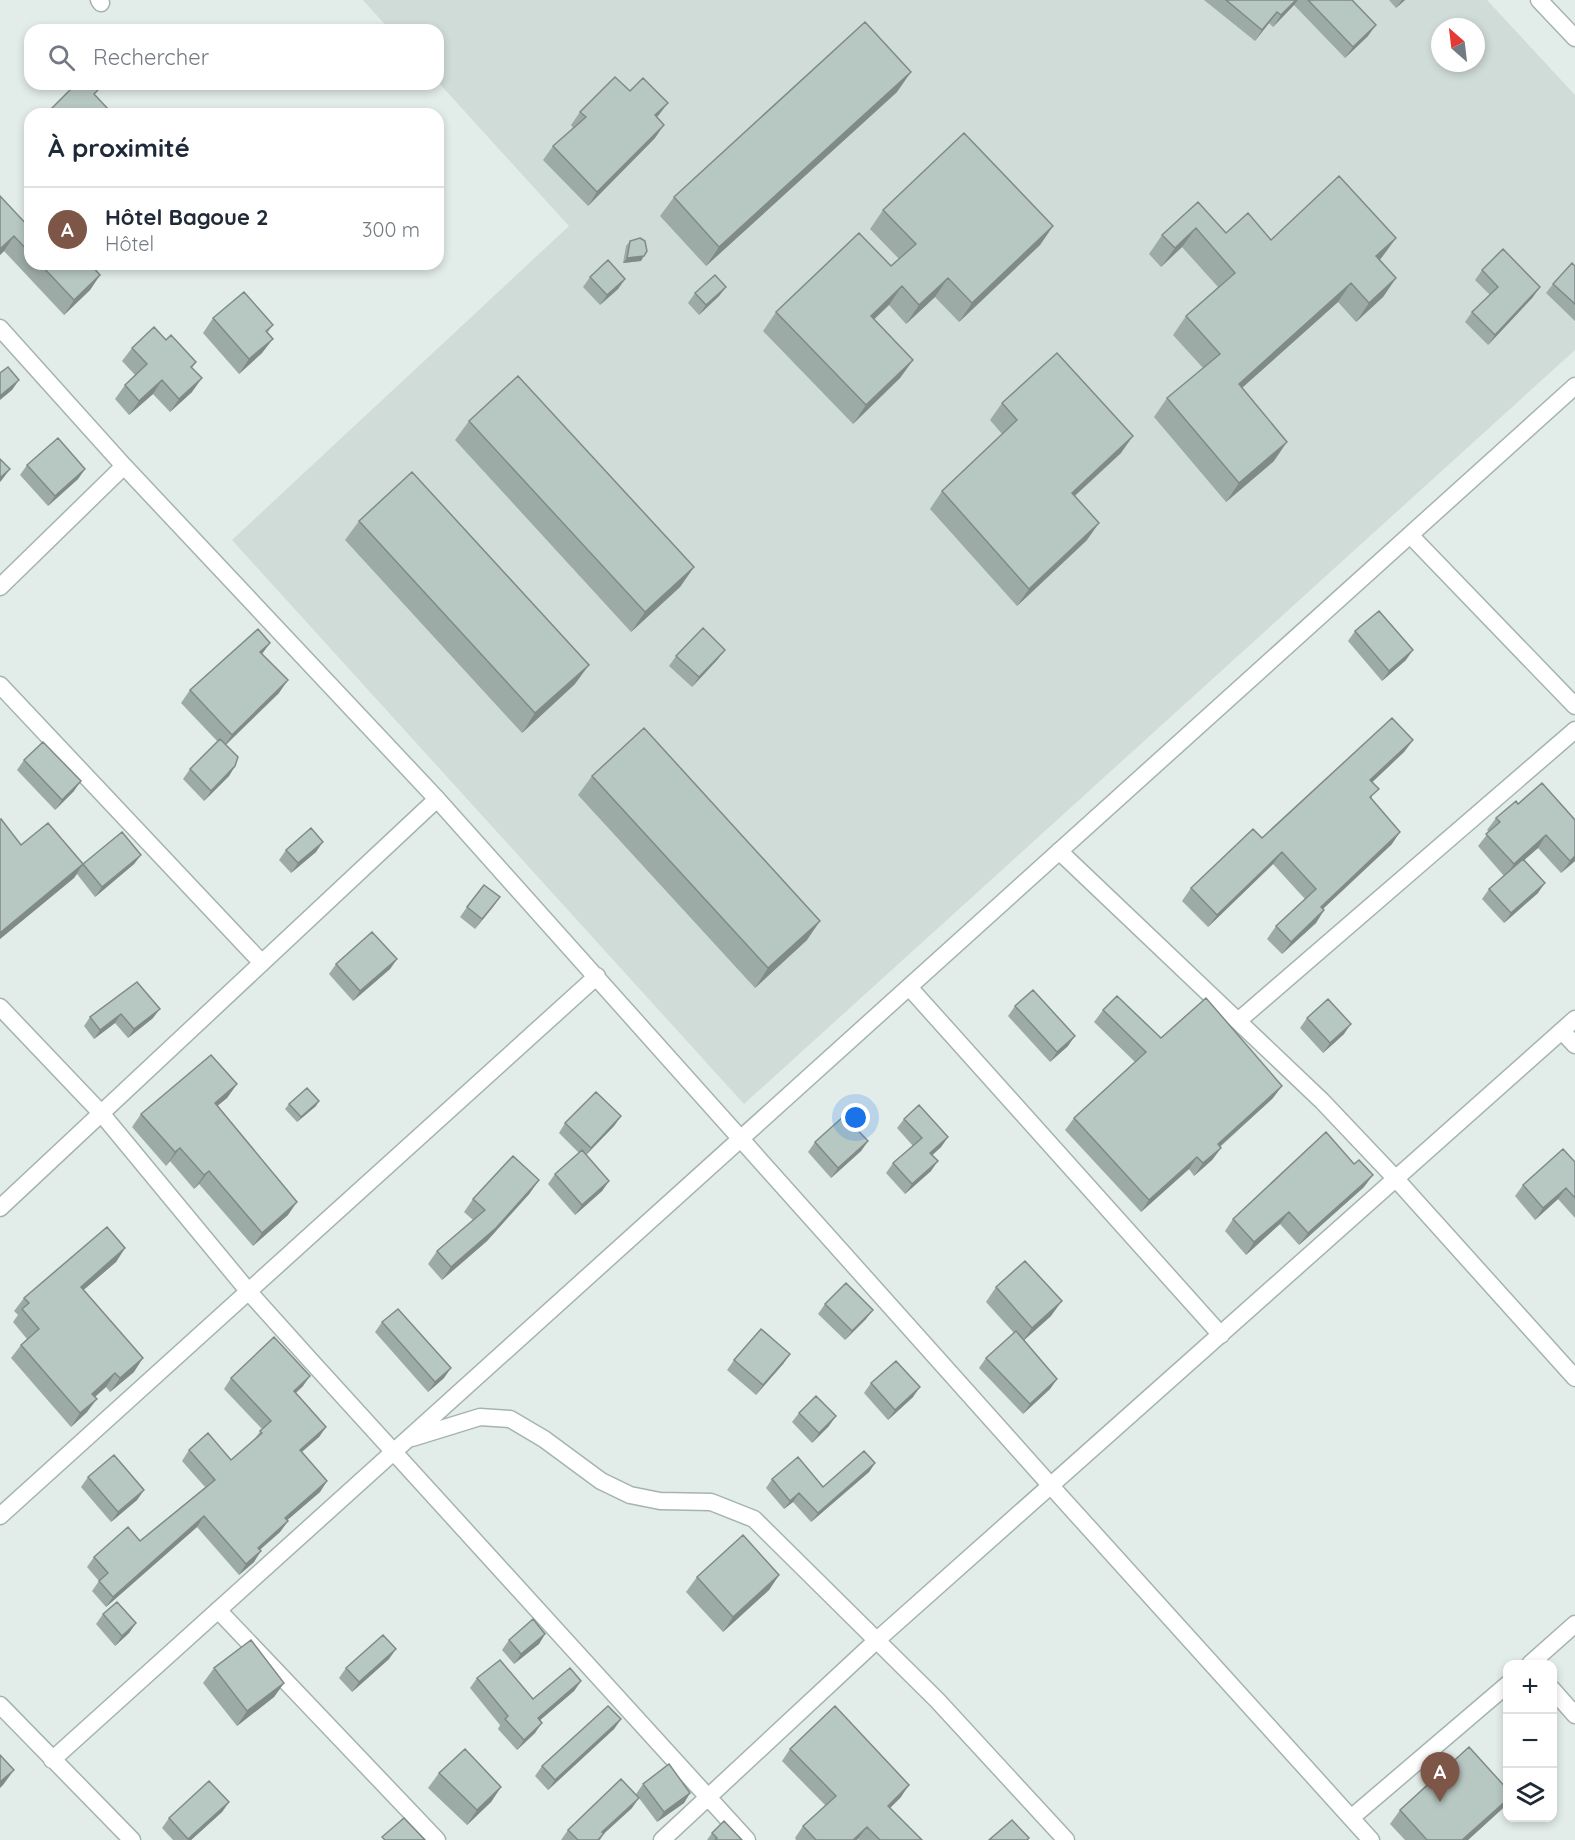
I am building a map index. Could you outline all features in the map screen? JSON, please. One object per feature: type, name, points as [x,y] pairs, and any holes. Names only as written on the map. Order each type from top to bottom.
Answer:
[{"type":"street","points":[[1539,0],[1575,38]]},
{"type":"street","points":[[0,328],[124,466],[437,799],[1371,1840]]},
{"type":"street","points":[[52,1760],[1575,386]]},
{"type":"street","points":[[0,587],[124,466]]},
{"type":"street","points":[[1410,535],[1575,706]]},
{"type":"street","points":[[0,685],[262,963]]},
{"type":"street","points":[[1238,1021],[1575,730]]},
{"type":"street","points":[[0,1208],[437,799]]},
{"type":"street","points":[[1059,851],[1322,1101],[1396,1179],[1575,1378]]},
{"type":"street","points":[[0,1516],[597,976]]},
{"type":"street","points":[[909,987],[1221,1335]]},
{"type":"street","points":[[0,1007],[101,1113],[249,1292],[747,1840]]},
{"type":"street","points":[[662,1840],[877,1640],[1575,1019]]},
{"type":"street","points":[[1562,1031],[1575,1046]]},
{"type":"street","points":[[408,1439],[480,1417],[510,1419],[544,1439],[602,1481],[630,1495],[660,1501],[711,1502],[754,1518],[937,1700],[1066,1840]]},
{"type":"street","points":[[218,1610],[436,1840]]},
{"type":"street","points":[[1535,1660],[1575,1624]]},
{"type":"street","points":[[1351,1818],[1503,1688]]},
{"type":"street","points":[[1557,1695],[1575,1715]]},
{"type":"street","points":[[0,1705],[132,1840]]},
{"type":"shaded area","points":[[363,0],[1487,0],[1575,95],[1575,350],[744,1104],[232,540],[569,226],[444,89],[444,24],[385,24]]},
{"type":"building","points":[[1226,0],[1296,0],[1281,15],[1277,12],[1262,30]]},
{"type":"building","points":[[1308,0],[1352,0],[1376,25],[1353,47]]},
{"type":"building","points":[[865,22],[911,72],[719,247],[674,197]]},
{"type":"building","points":[[615,77],[630,91],[643,78],[668,103],[655,115],[664,125],[597,192],[553,146],[586,117],[580,112]]},
{"type":"building","points":[[70,90],[98,90],[94,94],[107,108],[52,108]]},
{"type":"building","points":[[964,133],[1053,226],[972,303],[948,278],[919,305],[902,286],[871,316],[913,360],[866,405],[776,312],[859,233],[891,266],[916,244],[883,210]]},
{"type":"building","points":[[1339,176],[1396,238],[1376,256],[1396,278],[1369,303],[1351,283],[1239,384],[1287,442],[1239,483],[1167,398],[1220,354],[1186,316],[1235,273],[1196,228],[1175,248],[1162,235],[1198,202],[1226,233],[1248,213],[1271,240]]},
{"type":"building","points":[[0,196],[24,222],[24,247],[14,236],[0,249]]},
{"type":"building","points":[[640,238],[645,241],[647,251],[644,256],[627,258],[630,241]]},
{"type":"building","points":[[1503,249],[1540,287],[1495,335],[1472,312],[1498,287],[1482,270]]},
{"type":"building","points":[[608,260],[625,279],[607,295],[590,277]]},
{"type":"building","points":[[1572,263],[1575,266],[1575,304],[1553,284]]},
{"type":"building","points":[[46,270],[95,270],[100,275],[74,300]]},
{"type":"building","points":[[715,275],[726,287],[706,305],[695,293]]},
{"type":"building","points":[[244,292],[273,325],[266,331],[273,339],[249,359],[213,318]]},
{"type":"building","points":[[154,327],[166,340],[171,335],[196,362],[191,367],[202,378],[179,399],[162,380],[139,401],[125,385],[147,364],[132,348]]},
{"type":"building","points":[[1057,353],[1133,436],[1072,493],[1099,523],[1029,589],[942,491],[1017,420],[1002,403]]},
{"type":"building","points":[[8,367],[19,380],[0,396],[0,373]]},
{"type":"building","points":[[518,376],[694,567],[645,612],[469,421]]},
{"type":"building","points":[[58,438],[85,469],[55,496],[27,465]]},
{"type":"building","points":[[0,459],[10,469],[0,478]]},
{"type":"building","points":[[412,472],[589,665],[535,713],[359,521]]},
{"type":"building","points":[[1379,611],[1413,650],[1389,671],[1355,631]]},
{"type":"building","points":[[703,628],[725,650],[699,677],[676,656]]},
{"type":"building","points":[[258,629],[270,643],[260,652],[288,680],[232,735],[190,690]]},
{"type":"building","points":[[1392,718],[1413,740],[1370,780],[1379,789],[1370,797],[1400,832],[1321,907],[1324,910],[1291,942],[1276,926],[1316,889],[1282,852],[1217,915],[1191,888],[1253,829],[1262,838]]},
{"type":"building","points":[[644,728],[820,921],[768,968],[592,776]]},
{"type":"building","points":[[220,739],[238,757],[235,766],[211,791],[190,769]]},
{"type":"building","points":[[43,742],[81,781],[62,800],[24,760]]},
{"type":"building","points":[[1542,783],[1575,820],[1575,856],[1570,861],[1546,835],[1514,864],[1486,834],[1500,822],[1496,818],[1516,801],[1518,804]]},
{"type":"building","points":[[0,820],[21,845],[48,823],[83,864],[0,933]]},
{"type":"building","points":[[311,828],[323,842],[298,863],[286,850]]},
{"type":"building","points":[[122,832],[141,855],[102,887],[83,864]]},
{"type":"building","points":[[1523,859],[1545,883],[1511,913],[1489,889]]},
{"type":"building","points":[[484,885],[500,897],[482,919],[467,907]]},
{"type":"building","points":[[372,932],[397,959],[360,991],[336,964]]},
{"type":"building","points":[[137,982],[160,1009],[134,1029],[121,1014],[100,1030],[90,1017]]},
{"type":"building","points":[[1033,990],[1075,1036],[1057,1052],[1015,1006]]},
{"type":"building","points":[[1117,996],[1161,1038],[1206,998],[1282,1086],[1218,1144],[1221,1148],[1203,1163],[1197,1157],[1149,1200],[1074,1118],[1146,1052],[1103,1010]]},
{"type":"building","points":[[1328,999],[1351,1024],[1330,1043],[1307,1018]]},
{"type":"building","points":[[211,1055],[237,1084],[215,1103],[297,1202],[262,1233],[209,1171],[204,1175],[180,1148],[175,1152],[141,1114]]},
{"type":"building","points":[[307,1088],[319,1101],[301,1117],[289,1104]]},
{"type":"building","points":[[596,1092],[621,1116],[591,1148],[565,1123]]},
{"type":"building","points":[[919,1105],[948,1137],[930,1153],[938,1161],[912,1184],[893,1163],[922,1138],[904,1119]]},
{"type":"building","points":[[844,1116],[868,1141],[838,1168],[815,1142]]},
{"type":"building","points":[[1326,1132],[1354,1164],[1359,1160],[1373,1175],[1308,1233],[1289,1212],[1254,1242],[1233,1219]]},
{"type":"building","points":[[1563,1149],[1575,1162],[1575,1198],[1566,1188],[1543,1208],[1523,1185]]},
{"type":"building","points":[[582,1150],[609,1181],[582,1205],[555,1174]]},
{"type":"building","points":[[513,1156],[539,1180],[496,1228],[451,1267],[437,1251],[485,1210],[473,1199]]},
{"type":"building","points":[[107,1227],[125,1248],[81,1287],[143,1358],[120,1378],[115,1373],[92,1394],[97,1399],[80,1413],[21,1345],[39,1329],[22,1309],[29,1303],[24,1298]]},
{"type":"building","points":[[1025,1261],[1062,1301],[1032,1328],[996,1287]]},
{"type":"building","points":[[846,1283],[873,1310],[852,1331],[825,1304]]},
{"type":"building","points":[[398,1309],[451,1368],[435,1382],[382,1322]]},
{"type":"building","points":[[761,1329],[790,1354],[763,1385],[734,1360]]},
{"type":"building","points":[[1016,1331],[1057,1379],[1030,1404],[986,1358]]},
{"type":"building","points":[[274,1337],[310,1376],[294,1391],[326,1427],[300,1450],[327,1481],[285,1518],[288,1521],[258,1548],[261,1551],[246,1564],[204,1516],[113,1597],[99,1581],[108,1573],[94,1557],[128,1527],[140,1541],[215,1480],[189,1450],[208,1433],[231,1460],[262,1433],[260,1431],[271,1421],[231,1378]]},
{"type":"building","points":[[896,1361],[920,1387],[895,1410],[871,1383]]},
{"type":"building","points":[[816,1396],[836,1416],[819,1433],[799,1413]]},
{"type":"building","points":[[864,1451],[875,1463],[818,1513],[799,1493],[790,1501],[772,1479],[798,1457],[823,1487]]},
{"type":"building","points":[[114,1455],[144,1490],[118,1512],[88,1477]]},
{"type":"building","points":[[743,1535],[779,1575],[733,1617],[697,1577]]},
{"type":"building","points":[[117,1602],[136,1623],[122,1636],[103,1614]]},
{"type":"building","points":[[533,1619],[545,1634],[521,1654],[509,1640]]},
{"type":"building","points":[[383,1635],[396,1649],[359,1682],[346,1668]]},
{"type":"building","points":[[251,1640],[284,1683],[247,1711],[214,1668]]},
{"type":"building","points":[[500,1660],[533,1699],[570,1668],[581,1681],[538,1718],[542,1723],[524,1740],[505,1719],[508,1716],[477,1678]]},
{"type":"building","points":[[608,1706],[621,1719],[555,1780],[542,1766]]},
{"type":"building","points":[[835,1706],[909,1785],[888,1806],[922,1840],[880,1840],[867,1827],[853,1840],[816,1840],[803,1826],[836,1796],[790,1749]]},
{"type":"building","points":[[1469,1747],[1503,1784],[1503,1803],[1462,1840],[1427,1840],[1400,1810]]},
{"type":"building","points":[[465,1749],[501,1787],[477,1810],[439,1773]]},
{"type":"building","points":[[0,1755],[14,1770],[0,1782]]},
{"type":"building","points":[[669,1764],[690,1793],[664,1812],[643,1784]]},
{"type":"building","points":[[621,1779],[639,1798],[602,1832],[604,1833],[598,1840],[578,1840],[568,1830]]},
{"type":"building","points":[[209,1781],[229,1802],[188,1839],[169,1818]]},
{"type":"building","points":[[404,1818],[425,1840],[385,1840],[382,1837]]},
{"type":"building","points":[[1012,1820],[1029,1838],[1027,1840],[989,1840]]},
{"type":"building","points":[[724,1821],[742,1840],[715,1840],[717,1838],[712,1833]]},
{"type":"place","name":"Hôtel Bagoue 2","points":[[1440,1802]]}]
